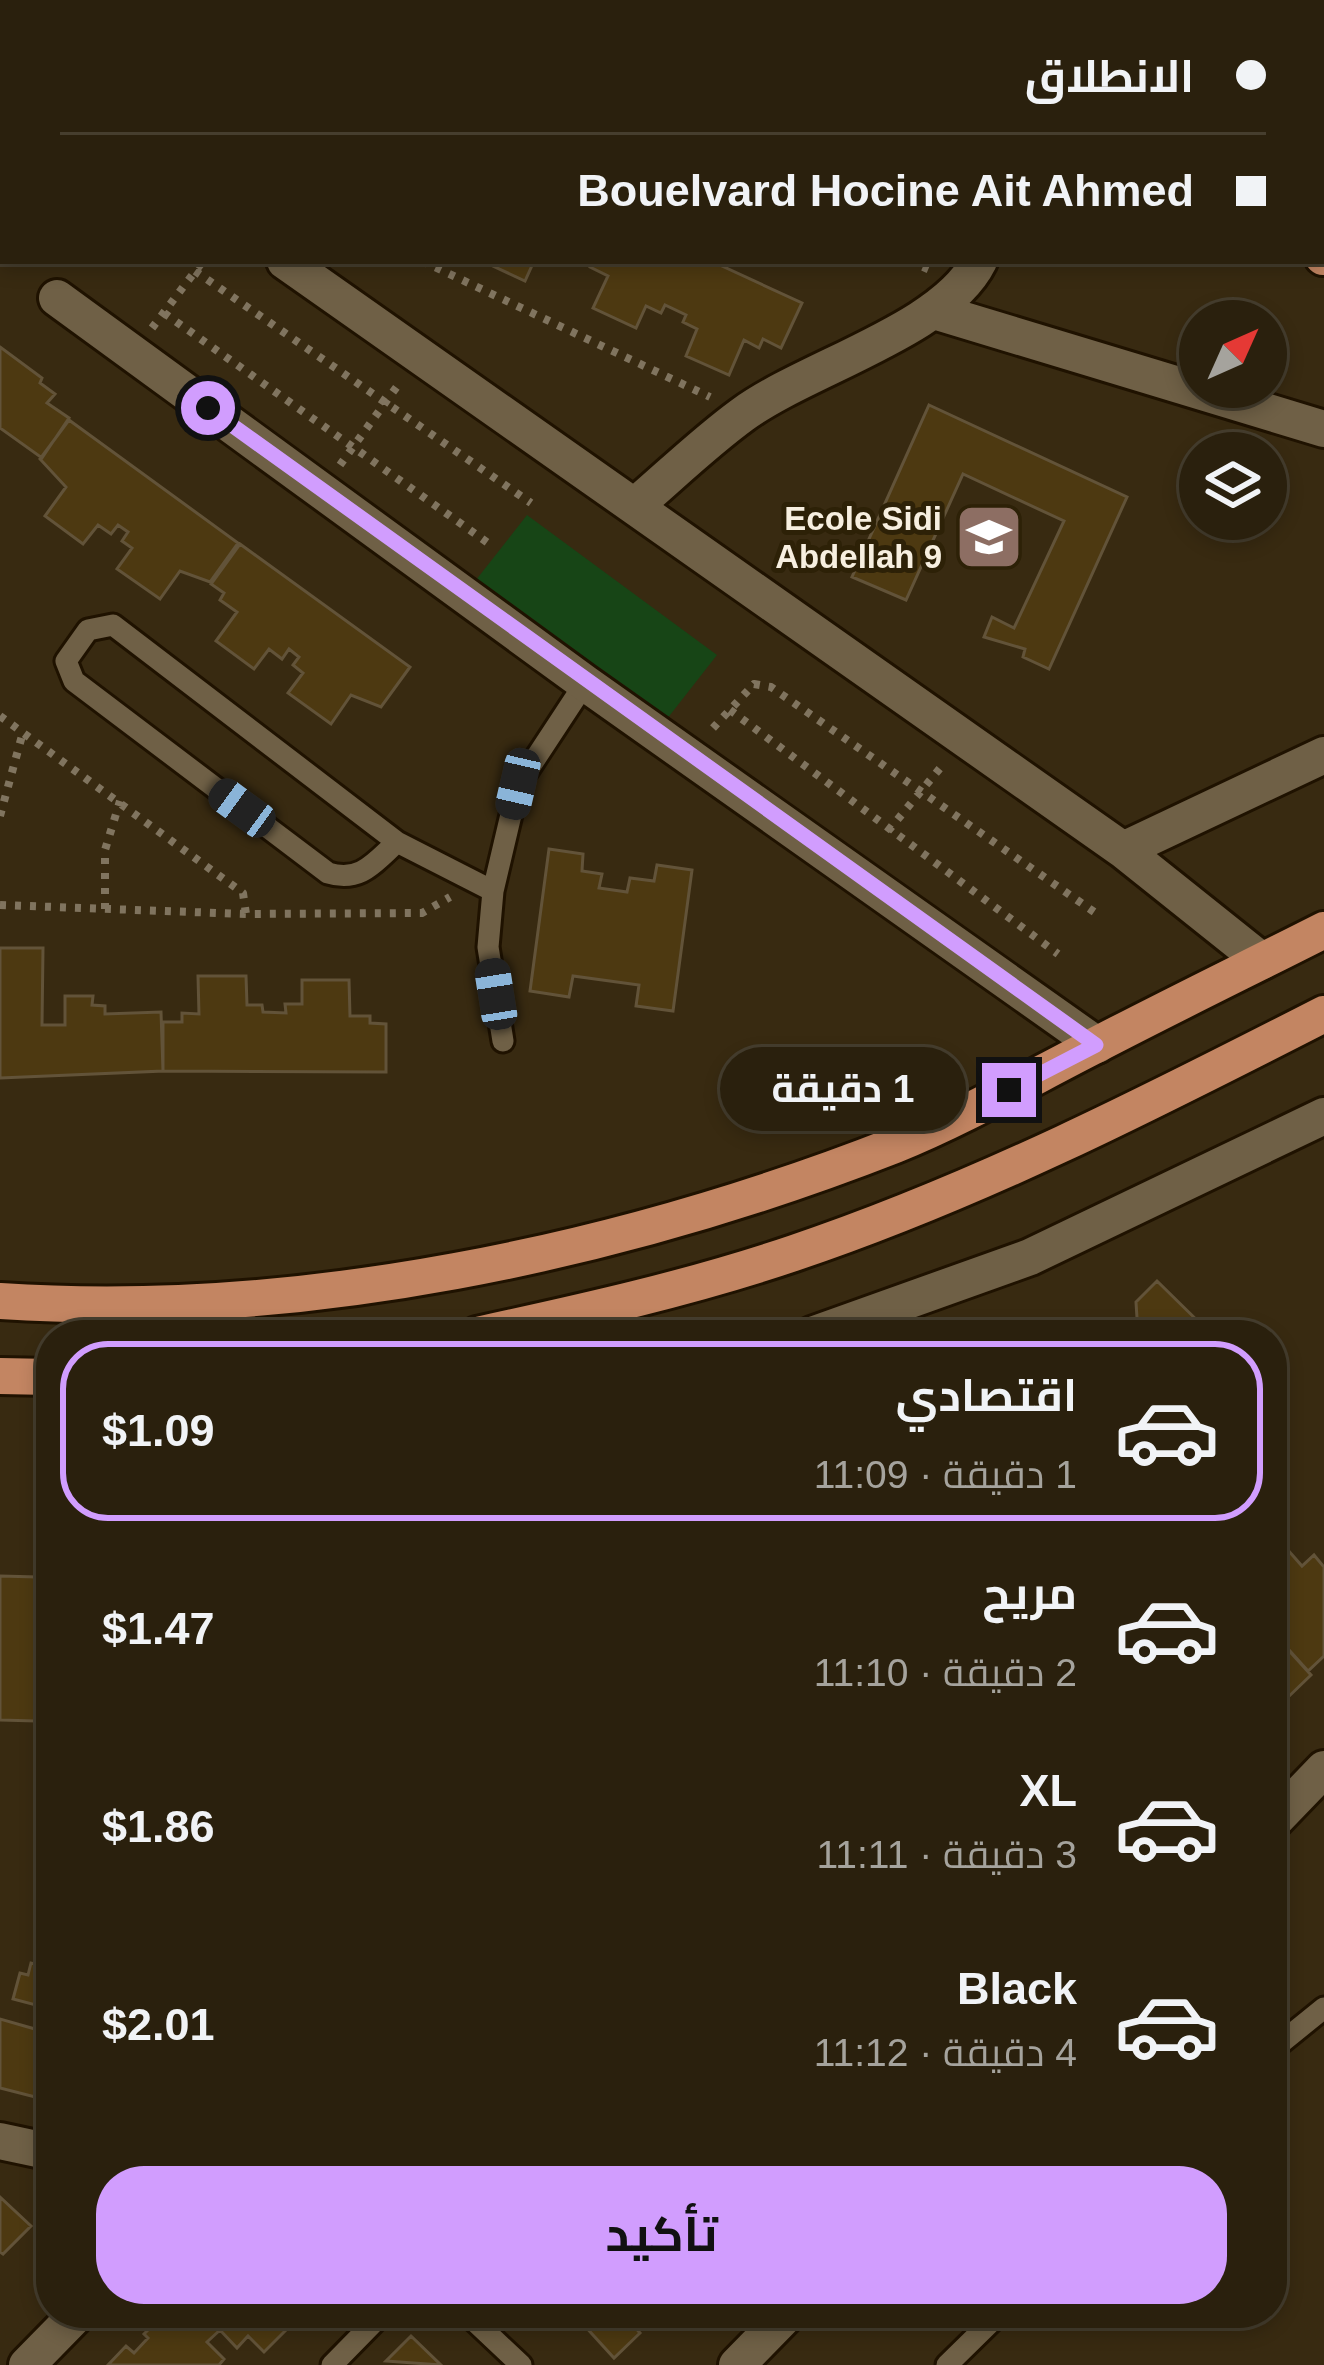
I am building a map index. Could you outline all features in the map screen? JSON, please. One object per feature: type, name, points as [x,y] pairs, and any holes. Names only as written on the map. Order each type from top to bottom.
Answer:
[{"type":"main road","points":[[0,1301],[174,1300],[324,1289],[526,1259],[722,1207],[898,1143],[1324,930]]},
{"type":"main road","points":[[545,1320],[793,1253],[961,1190],[1324,1014]]},
{"type":"main road","points":[[0,1376],[36,1377]]},
{"type":"street","points":[[289,264],[1123,850],[1262,961]]},
{"type":"street","points":[[636,505],[744,413],[934,311],[967,286],[978,264]]},
{"type":"street","points":[[57,298],[1096,1045]]},
{"type":"street","points":[[934,311],[1324,429]]},
{"type":"street","points":[[1123,850],[1324,755]]},
{"type":"street","points":[[854,1320],[1030,1257],[1324,1116]]},
{"type":"street","points":[[1287,1807],[1324,1769]]},
{"type":"street","points":[[0,2141],[36,2149]]},
{"type":"street","points":[[27,2365],[63,2328]]},
{"type":"street","points":[[737,2365],[773,2328]]},
{"type":"lane","points":[[397,842],[363,873],[346,879],[328,874],[74,681],[66,662],[88,630],[112,625],[397,842],[493,891]]},
{"type":"lane","points":[[503,1042],[488,947],[493,891],[518,784],[585,682]]},
{"type":"lane","points":[[1287,2038],[1324,2008]]},
{"type":"lane","points":[[332,2365],[368,2328]]},
{"type":"lane","points":[[482,2328],[520,2365]]},
{"type":"lane","points":[[947,2365],[985,2328]]},
{"type":"path","points":[[133,353],[201,264]]},
{"type":"path","points":[[428,264],[744,413]]},
{"type":"path","points":[[195,271],[531,503]]},
{"type":"path","points":[[164,313],[491,545]]},
{"type":"path","points":[[320,490],[388,404],[416,354]]},
{"type":"path","points":[[688,755],[754,684],[770,687],[1100,916]]},
{"type":"path","points":[[730,710],[1058,954]]},
{"type":"path","points":[[0,716],[243,893],[246,914]]},
{"type":"path","points":[[0,816],[22,732]]},
{"type":"path","points":[[889,831],[964,738]]},
{"type":"path","points":[[105,909],[105,850],[120,801]]},
{"type":"path","points":[[0,905],[246,914],[422,913],[442,906],[466,877]]},
{"type":"green space","points":[[527,515],[717,655],[663,724],[472,585]]},
{"type":"building","points":[[488,264],[533,264],[525,281]]},
{"type":"building","points":[[718,264],[802,303],[781,348],[763,339],[759,348],[744,340],[729,375],[686,356],[697,329],[683,322],[686,315],[665,305],[661,313],[646,306],[636,328],[593,308],[608,276],[590,267]]},
{"type":"building","points":[[0,347],[42,378],[40,383],[55,394],[47,403],[69,418],[42,458],[0,428]]},
{"type":"building","name":"Ecole Sidi Abdellah 9","points":[[929,405],[1127,497],[1049,669],[1023,657],[1025,649],[984,637],[992,617],[1014,628],[1064,521],[963,474],[906,600],[852,577]]},
{"type":"building","points":[[69,420],[238,543],[210,582],[180,571],[160,599],[117,569],[132,548],[122,541],[128,532],[118,525],[111,534],[98,525],[83,544],[45,516],[66,487],[40,459]]},
{"type":"building","points":[[240,544],[410,667],[381,707],[351,695],[331,724],[288,693],[303,673],[293,665],[299,657],[289,649],[282,659],[269,649],[254,669],[216,641],[237,612],[220,600],[224,593],[211,584]]},
{"type":"building","points":[[549,849],[583,854],[582,871],[602,874],[599,888],[627,892],[630,878],[654,881],[657,865],[692,870],[673,1011],[636,1006],[639,985],[573,976],[569,997],[530,991]]},
{"type":"building","points":[[0,948],[43,948],[42,1025],[65,1025],[65,996],[93,996],[92,1005],[105,1006],[105,1014],[161,1012],[163,1071],[0,1078]]},
{"type":"building","points":[[198,976],[246,976],[247,1005],[262,1005],[263,1012],[286,1013],[285,1004],[302,1004],[302,980],[349,980],[350,1016],[370,1016],[370,1023],[386,1024],[386,1072],[163,1071],[163,1022],[182,1022],[182,1013],[199,1014]]},
{"type":"building","points":[[1157,1281],[1197,1320],[1135,1320],[1136,1302]]},
{"type":"building","points":[[1287,1549],[1302,1566],[1314,1555],[1324,1567],[1324,1656],[1308,1671],[1287,1648]]},
{"type":"building","points":[[0,1576],[36,1577],[35,1721],[0,1720]]},
{"type":"building","points":[[1287,1649],[1311,1675],[1287,1698]]},
{"type":"building","points":[[31,1963],[36,1964],[36,2005],[13,1999],[20,1973],[28,1975]]},
{"type":"building","points":[[0,2019],[35,2029],[36,2024],[36,2097],[0,2088]]},
{"type":"building","points":[[0,2197],[31,2226],[3,2254],[0,2252]]},
{"type":"building","points":[[150,2328],[288,2328],[264,2352],[248,2336],[237,2348],[220,2330],[207,2342],[224,2359],[219,2365],[108,2365],[126,2346],[134,2353],[148,2338],[144,2334]]},
{"type":"building","points":[[587,2328],[636,2328],[640,2333],[614,2358]]},
{"type":"building","points":[[411,2336],[441,2365],[386,2361]]},
{"type":"place","name":"Ecole Sidi Abdellah 9","points":[[989,537]]},
{"type":"route","points":[[208,408],[1096,1045],[1009,1090]]}]
